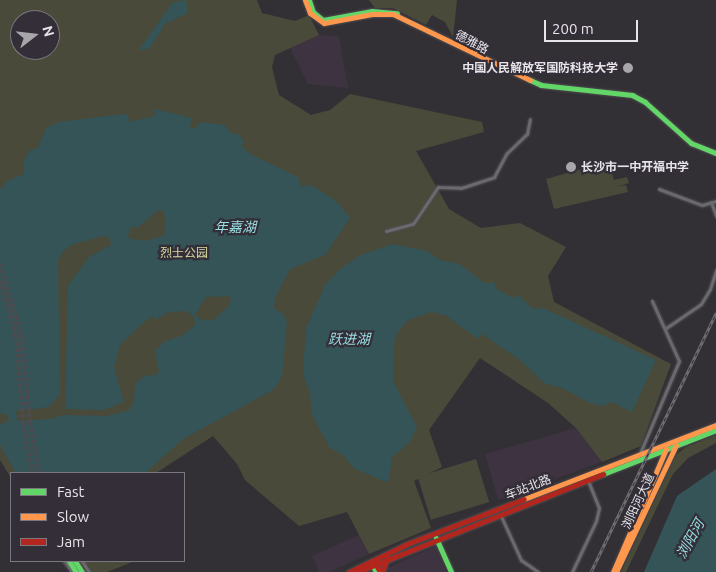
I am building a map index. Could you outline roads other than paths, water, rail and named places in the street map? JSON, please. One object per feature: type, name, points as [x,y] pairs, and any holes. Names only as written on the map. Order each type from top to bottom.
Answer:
[{"type":"main road","name":"德雅路","points":[[307,0],[310,13],[324,23],[372,14],[397,15],[535,82],[632,95],[645,102],[691,143],[716,152]]},
{"type":"main road","name":"车站北路","points":[[672,445],[680,439],[716,425]]},
{"type":"main road","name":"车站北路","points":[[349,572],[640,454],[716,430]]},
{"type":"main road","name":"浏阳河大道","points":[[615,572],[666,449],[672,445]]},
{"type":"main road","name":"浏阳河大道","points":[[615,572],[672,445]]},
{"type":"main road","name":"车站北路","points":[[357,572],[373,562],[588,481],[666,449]]},
{"type":"main road","points":[[436,538],[451,572]]},
{"type":"main road","points":[[373,562],[379,572],[387,558]]},
{"type":"main road","points":[[361,572],[366,572]]},
{"type":"street","points":[[386,231],[413,224],[438,187],[461,188],[494,177],[507,152],[527,134],[530,119]]},
{"type":"street","points":[[660,189],[702,205],[716,201]]},
{"type":"street","points":[[712,202],[716,216]]},
{"type":"street","points":[[666,328],[701,304],[710,290],[716,270]]},
{"type":"street","points":[[640,454],[679,362],[666,328],[652,301]]},
{"type":"street","points":[[572,572],[596,521],[599,508],[588,481]]},
{"type":"street","points":[[500,514],[522,560],[538,572]]},
{"type":"street","points":[[66,562],[74,572]]},
{"type":"water","points":[[186,0],[188,13],[165,24],[150,48],[138,51],[173,2]]},
{"type":"water","name":"年嘉湖","points":[[154,109],[192,118],[190,127],[195,129],[200,122],[224,125],[232,134],[238,134],[245,142],[241,145],[250,154],[298,177],[301,187],[310,185],[326,194],[339,204],[350,218],[325,255],[290,269],[275,298],[274,308],[284,315],[287,322],[282,377],[273,390],[183,439],[146,472],[15,472],[0,445],[0,425],[9,420],[6,414],[0,413],[0,190],[7,181],[24,174],[24,160],[30,150],[38,148],[46,128],[58,122],[127,114],[130,122],[155,116]],"holes":[[[163,210],[166,220],[164,236],[144,241],[128,238],[130,228],[140,226],[157,211]],[[104,236],[110,238],[111,245],[89,257],[68,286],[65,409],[104,410],[124,402],[114,367],[120,345],[145,321],[154,316],[155,320],[169,312],[187,311],[194,317],[195,325],[183,335],[164,342],[155,351],[159,371],[156,375],[144,376],[135,384],[134,402],[129,410],[107,416],[63,415],[50,419],[17,421],[16,411],[49,407],[60,394],[58,260],[64,250],[74,244]],[[228,296],[231,299],[230,305],[214,320],[202,320],[195,315],[206,297]]]},
{"type":"water","name":"跃进湖","points":[[392,244],[427,251],[440,260],[460,264],[484,283],[495,283],[495,288],[513,298],[518,295],[533,309],[543,308],[656,360],[632,412],[612,402],[602,406],[590,403],[562,388],[544,383],[520,360],[482,334],[478,339],[445,315],[431,312],[408,320],[397,333],[394,343],[393,381],[417,427],[410,442],[392,457],[389,480],[385,482],[354,468],[343,455],[330,448],[312,415],[310,394],[303,374],[306,328],[325,285],[339,270],[359,256]]},
{"type":"water","name":"浏阳河","points":[[716,469],[716,572],[644,572],[677,496]]},
{"type":"tunnel","points":[[0,264],[22,335],[30,422],[39,472]]},
{"type":"tunnel","points":[[0,280],[16,336],[23,423],[32,472]]},
{"type":"railway","points":[[591,572],[716,313]]},
{"type":"place","name":"中国人民解放军国防科技大学","points":[[628,68]]},
{"type":"place","name":"长沙市一中开福中学","points":[[571,167]]},
{"type":"park label","name":"烈士公园","points":[[184,253]]}]
